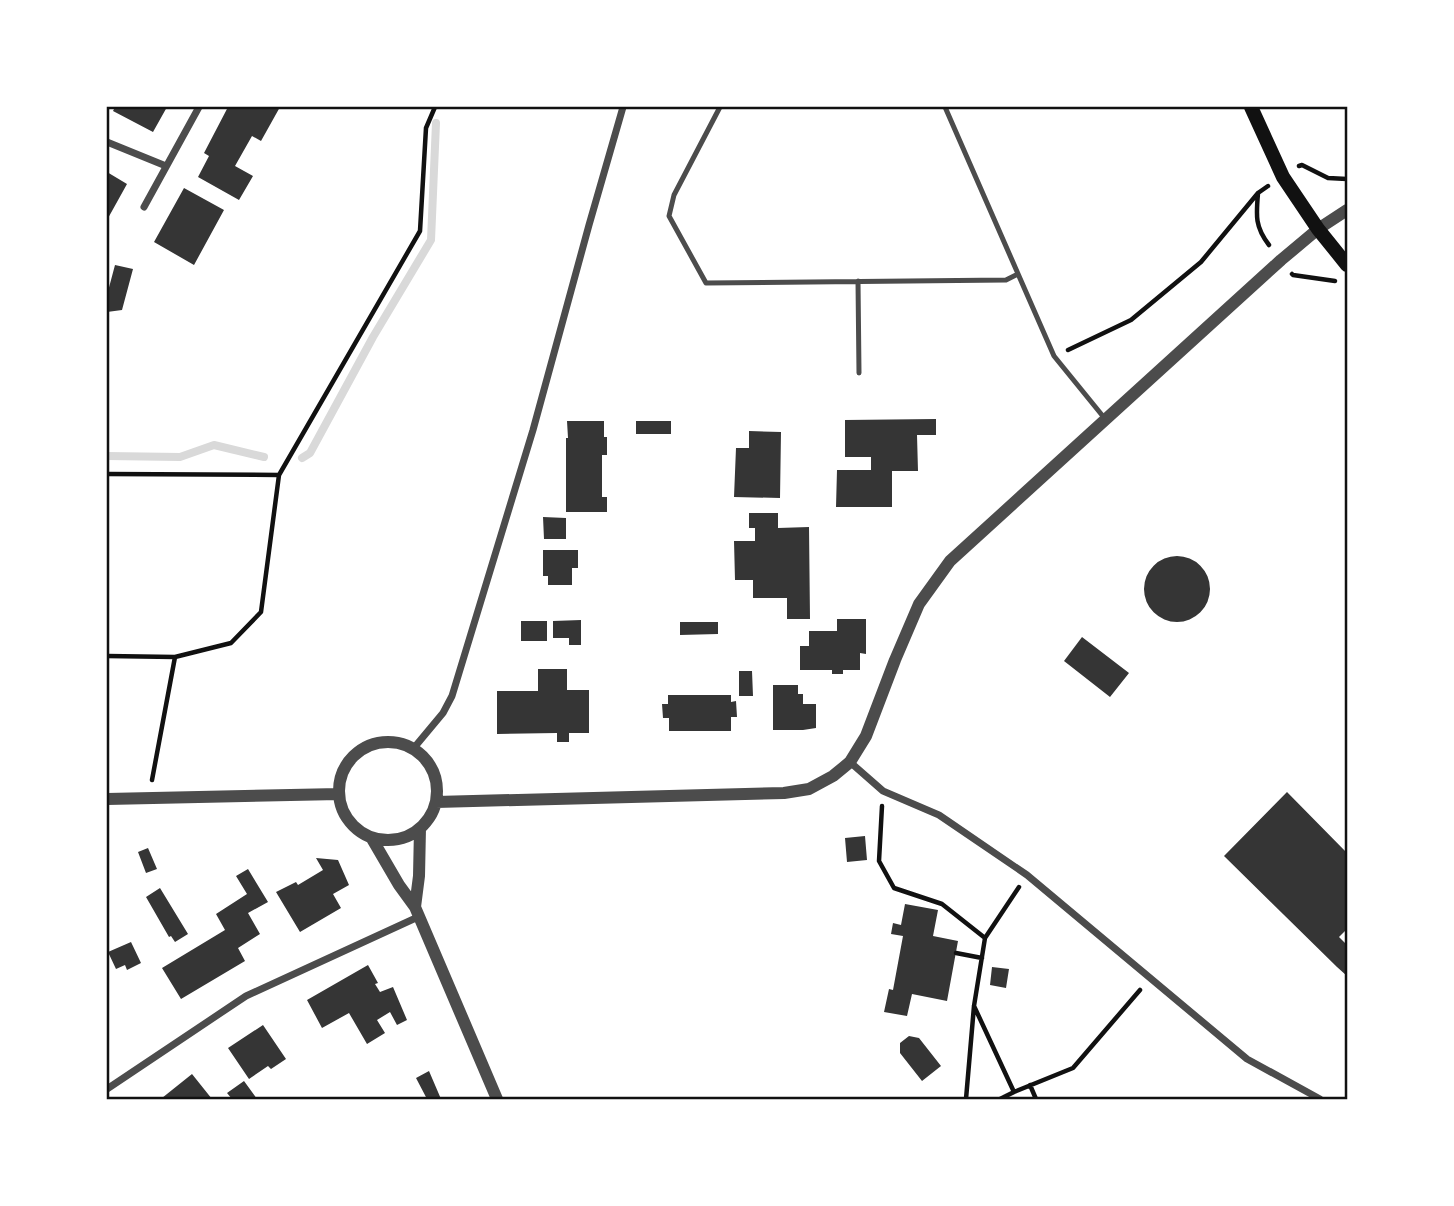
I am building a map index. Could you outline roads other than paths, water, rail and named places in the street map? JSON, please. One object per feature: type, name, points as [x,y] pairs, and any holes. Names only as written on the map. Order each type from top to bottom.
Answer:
[{"type":"main road","points":[[1251,107],[1283,177],[1318,229],[1347,265]]},
{"type":"street","points":[[144,207],[199,107]]},
{"type":"street","points":[[413,749],[443,713],[452,696],[533,430],[623,107]]},
{"type":"street","points":[[107,142],[166,166]]},
{"type":"street","points":[[436,802],[784,793],[809,789],[833,776],[850,762],[866,736],[919,604],[950,561],[1281,260],[1318,229],[1347,210]]},
{"type":"street","points":[[388,742],[413,749],[425,758],[437,787],[436,802],[430,816],[420,828],[409,835],[384,840],[371,837],[349,820],[342,808],[341,781],[345,769],[352,758],[375,744],[388,742]]},
{"type":"street","points":[[850,762],[883,791],[939,815],[1027,875],[1247,1059],[1320,1099]]},
{"type":"street","points":[[107,799],[340,794]]},
{"type":"street","points":[[416,912],[420,828]]},
{"type":"street","points":[[371,837],[416,912],[497,1099]]},
{"type":"street","points":[[107,1089],[246,996],[416,912]]},
{"type":"lane","points":[[720,107],[674,195],[669,216],[706,283],[1006,280],[1018,274]]},
{"type":"lane","points":[[945,107],[1054,356],[1106,420]]},
{"type":"lane","points":[[858,281],[859,373]]},
{"type":"waterway","points":[[302,458],[310,453],[373,337],[431,240],[436,123]]},
{"type":"waterway","points":[[107,456],[180,457],[214,445],[264,457]]}]
